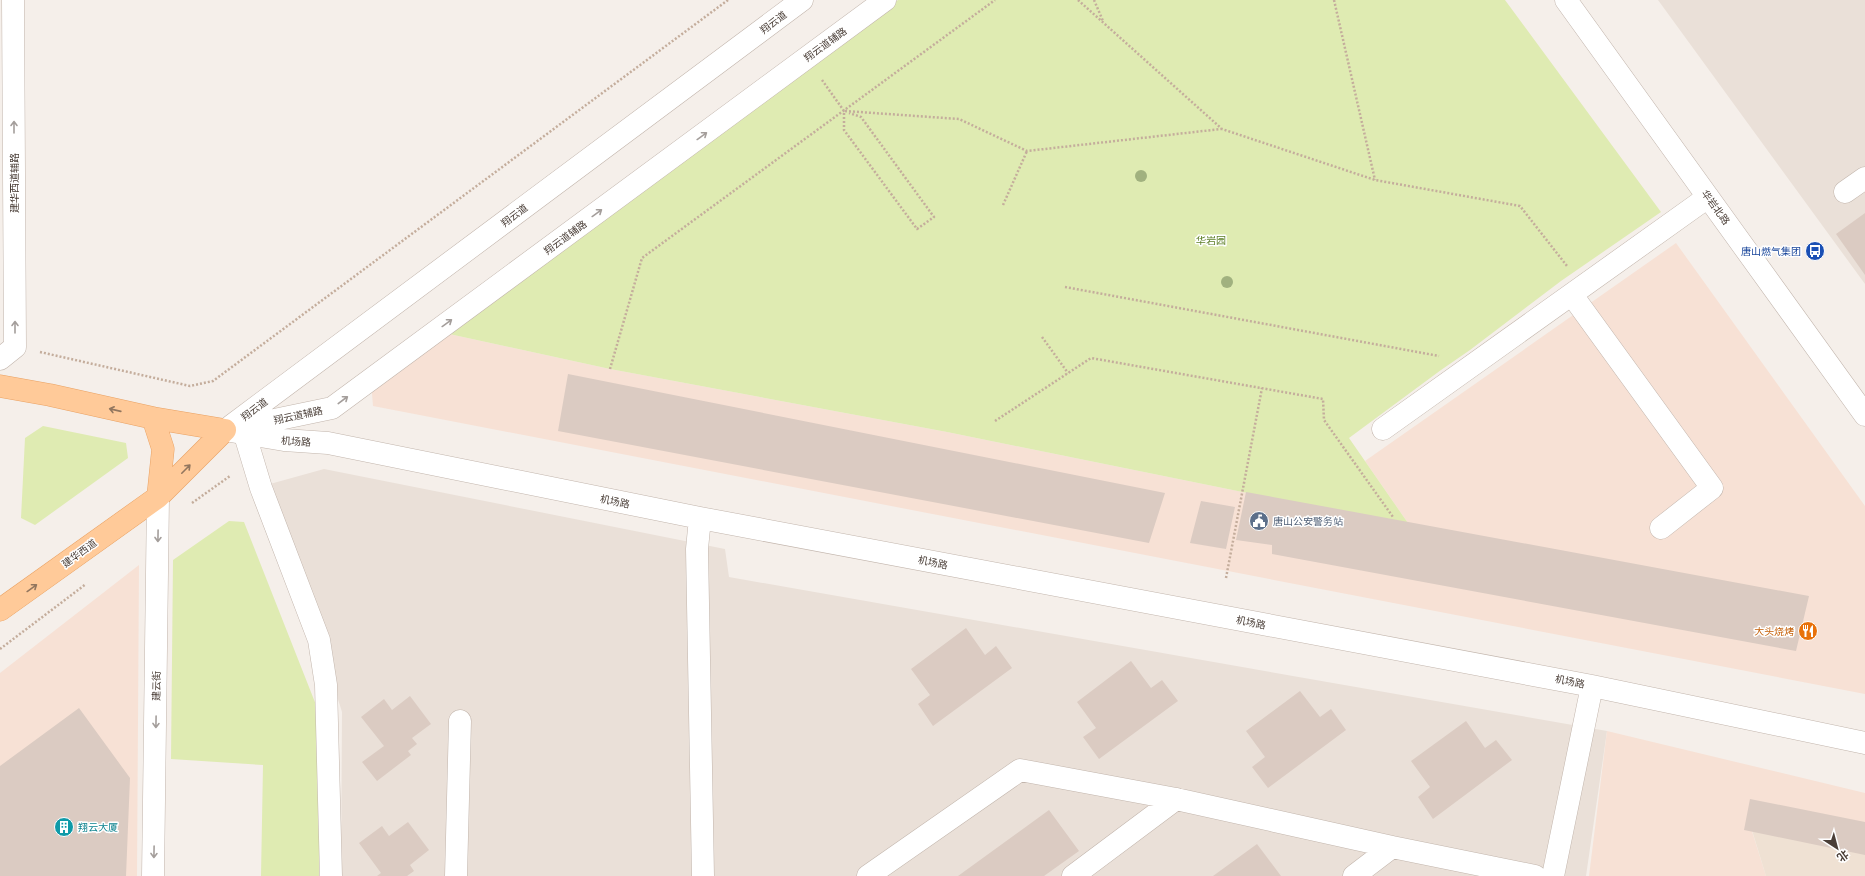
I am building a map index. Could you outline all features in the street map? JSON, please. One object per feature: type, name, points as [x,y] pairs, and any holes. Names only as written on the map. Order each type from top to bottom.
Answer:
[{"type":"main road","name":"机场路","points":[[0,386],[50,395],[153,418],[235,432]]},
{"type":"main road","points":[[0,400],[50,395]]},
{"type":"main road","points":[[153,418],[163,449],[158,497]]},
{"type":"main road","name":"建华西道","points":[[0,610],[158,497],[235,432]]},
{"type":"street","name":"建华西道辅路","points":[[0,360],[15,347],[13,0]]},
{"type":"street","name":"翔云道","points":[[235,432],[802,0]]},
{"type":"street","name":"翔云道辅路","points":[[235,432],[332,408],[885,0]]},
{"type":"street","name":"华岩北路","points":[[1571,2],[1708,197],[1865,415]]},
{"type":"street","points":[[1845,192],[1865,178]]},
{"type":"street","points":[[1383,429],[1708,197]]},
{"type":"street","points":[[1578,291],[1712,488],[1662,528]]},
{"type":"street","name":"机场路","points":[[235,432],[284,440],[328,443],[700,518],[1592,686],[1865,743]]},
{"type":"street","points":[[235,432],[261,488],[319,640],[326,685],[331,876]]},
{"type":"street","name":"建云街","points":[[153,876],[158,497]]},
{"type":"street","points":[[700,518],[697,549],[703,876]]},
{"type":"street","points":[[1554,876],[1592,686]]},
{"type":"street","points":[[456,876],[460,721]]},
{"type":"street","points":[[868,876],[1020,770],[1176,799],[1392,847],[1535,876]]},
{"type":"street","points":[[1073,876],[1176,799]]},
{"type":"street","points":[[1354,876],[1392,847]]},
{"type":"path","points":[[36,351],[190,386],[213,381],[728,0]]},
{"type":"path","points":[[610,369],[642,258],[995,0]]},
{"type":"path","points":[[1078,0],[1222,129],[1375,180],[1520,206],[1578,291]]},
{"type":"path","points":[[1094,0],[1103,21]]},
{"type":"path","points":[[1334,0],[1375,180]]},
{"type":"path","points":[[820,77],[844,111],[844,130],[917,229],[934,216],[861,117],[844,111]]},
{"type":"path","points":[[844,111],[959,119],[1026,152],[1222,129]]},
{"type":"path","points":[[1003,205],[1026,152]]},
{"type":"path","points":[[1065,287],[1477,363]]},
{"type":"path","points":[[1042,337],[1068,373]]},
{"type":"path","points":[[995,421],[1091,358],[1323,399],[1324,420],[1393,516]]},
{"type":"path","points":[[1226,578],[1262,388]]},
{"type":"shaded area","points":[[1658,0],[1865,0],[1865,284]]},
{"type":"shaded area","points":[[1676,243],[1865,506],[1865,694],[373,406],[371,381],[440,332],[610,369],[947,432],[1410,526],[1365,461]]},
{"type":"shaded area","points":[[324,469],[725,549],[729,577],[1607,731],[1586,876],[341,876],[342,712],[270,484]]},
{"type":"shaded area","points":[[139,565],[137,876],[0,876],[0,673]]},
{"type":"shaded area","points":[[1607,731],[1865,793],[1865,851],[1751,828],[1766,876],[1589,876]]},
{"type":"shaded area","points":[[1751,827],[1865,851],[1865,876],[1766,876]]},
{"type":"green space","name":"华岩园","points":[[898,0],[1505,0],[1661,212],[1561,281],[1470,350],[1349,438],[1410,526],[947,432],[610,369],[440,332]]},
{"type":"green space","points":[[43,426],[126,443],[128,458],[35,525],[21,518],[25,438]]},
{"type":"green space","points":[[229,521],[244,522],[320,715],[319,876],[261,876],[263,765],[171,759],[173,560]]},
{"type":"building","points":[[1865,213],[1865,275],[1836,234]]},
{"type":"building","points":[[568,374],[1165,493],[1149,543],[558,431]]},
{"type":"building","points":[[1246,492],[1809,596],[1796,651],[1272,554],[1272,545],[1236,540]]},
{"type":"building","points":[[1201,501],[1235,507],[1226,549],[1190,543]]},
{"type":"building","points":[[966,628],[985,655],[996,646],[1012,668],[933,726],[918,704],[930,695],[911,669]]},
{"type":"building","points":[[1131,661],[1151,688],[1162,680],[1178,701],[1099,759],[1083,737],[1096,728],[1077,702]]},
{"type":"building","points":[[1300,691],[1320,717],[1331,709],[1346,730],[1268,788],[1252,767],[1265,757],[1246,731]]},
{"type":"building","points":[[410,696],[431,724],[412,738],[417,744],[408,751],[411,755],[377,781],[362,762],[384,746],[361,717],[384,699],[392,710]]},
{"type":"building","name":"翔云大厦","points":[[79,708],[130,778],[126,876],[0,876],[0,766]]},
{"type":"building","points":[[1466,721],[1485,748],[1496,740],[1512,760],[1433,819],[1418,797],[1430,787],[1411,761]]},
{"type":"building","points":[[1750,799],[1865,822],[1865,855],[1744,830]]},
{"type":"building","points":[[1049,810],[1079,851],[1044,876],[958,876]]},
{"type":"building","points":[[408,822],[429,850],[410,865],[414,871],[407,876],[377,876],[381,873],[359,843],[382,826],[389,836]]},
{"type":"building","points":[[1257,844],[1281,876],[1213,876]]},
{"type":"place","name":"唐山燃气集团","points":[[1815,251]]},
{"type":"place","name":"唐山公安警务站","points":[[1259,521]]},
{"type":"place","name":"大头烧烤","points":[[1808,631]]},
{"type":"place","name":"翔云大厦","points":[[64,827]]}]
